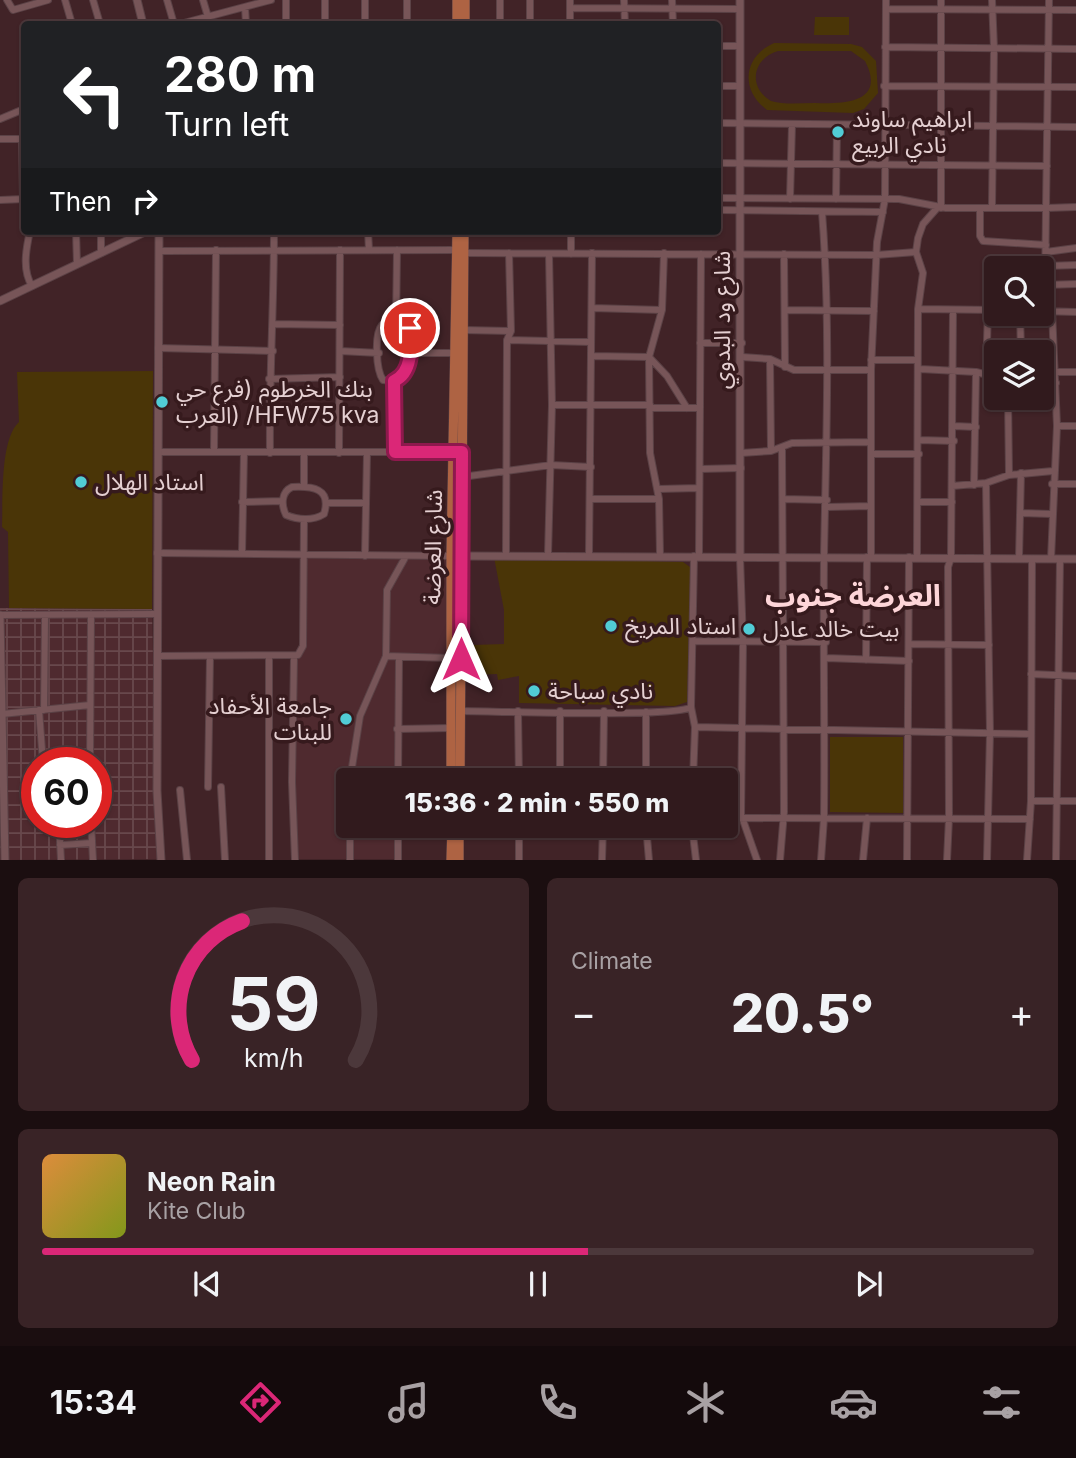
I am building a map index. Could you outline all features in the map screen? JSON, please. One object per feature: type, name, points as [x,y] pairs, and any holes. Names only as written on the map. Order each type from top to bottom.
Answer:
[{"type":"main road","points":[[457,0],[457,21]]},
{"type":"main road","points":[[465,0],[465,21]]},
{"type":"main road","name":"شارع العرضة","points":[[458,235],[463,330],[451,556],[450,658],[459,768]]},
{"type":"main road","name":"شارع العرضة","points":[[451,768],[462,556],[462,477],[458,452],[455,353],[463,235]]},
{"type":"main road","points":[[451,859],[452,838]]},
{"type":"main road","points":[[459,838],[459,859]]},
{"type":"street","points":[[7,0],[11,10],[27,3],[46,0]]},
{"type":"street","points":[[65,0],[71,21]]},
{"type":"street","points":[[93,0],[99,21]]},
{"type":"street","points":[[137,0],[142,21]]},
{"type":"street","points":[[167,0],[173,21]]},
{"type":"street","points":[[203,0],[208,17]]},
{"type":"street","points":[[192,21],[246,7],[254,2],[271,0]]},
{"type":"street","points":[[286,0],[286,21]]},
{"type":"street","points":[[324,21],[325,0]]},
{"type":"street","points":[[365,0],[365,21]]},
{"type":"street","points":[[407,0],[407,21]]},
{"type":"street","points":[[500,0],[500,21]]},
{"type":"street","points":[[530,0],[530,21]]},
{"type":"street","points":[[570,0],[570,21]]},
{"type":"street","points":[[672,0],[673,21]]},
{"type":"street","points":[[866,660],[871,506],[870,370],[876,255],[885,199],[886,0]]},
{"type":"street","points":[[907,859],[909,644],[913,557],[919,502],[918,309],[923,273],[916,252],[923,224],[939,207],[941,0]]},
{"type":"street","points":[[992,0],[995,48],[991,125],[992,208]]},
{"type":"street","points":[[1046,256],[1049,0]]},
{"type":"street","points":[[570,8],[624,4],[671,9],[740,4]]},
{"type":"street","name":"شارع ود البدوي","points":[[740,4],[740,557]]},
{"type":"street","points":[[246,7],[247,21]]},
{"type":"street","points":[[886,9],[1076,10]]},
{"type":"street","points":[[721,46],[740,46]]},
{"type":"street","points":[[885,47],[1076,49]]},
{"type":"street","points":[[721,86],[740,86]]},
{"type":"street","points":[[884,86],[1076,87]]},
{"type":"street","points":[[0,119],[21,110]]},
{"type":"street","points":[[721,123],[1076,127]]},
{"type":"street","points":[[790,199],[792,125]]},
{"type":"street","points":[[836,199],[837,125]]},
{"type":"street","points":[[0,139],[21,139]]},
{"type":"street","points":[[721,163],[1047,166]]},
{"type":"street","points":[[721,198],[885,199],[914,201],[939,207],[1076,207]]},
{"type":"street","points":[[0,200],[21,199]]},
{"type":"street","points":[[980,208],[980,236],[983,241],[1046,248],[1076,248]]},
{"type":"street","points":[[721,210],[883,212]]},
{"type":"street","points":[[821,859],[824,818],[824,557],[828,443],[825,371],[826,255],[822,212]]},
{"type":"street","points":[[30,235],[26,266],[27,278],[32,286]]},
{"type":"street","points":[[76,235],[77,264]]},
{"type":"street","points":[[101,235],[101,253]]},
{"type":"street","points":[[0,300],[139,235]]},
{"type":"street","points":[[159,235],[157,791],[161,859]]},
{"type":"street","points":[[270,453],[269,379],[273,351],[274,235]]},
{"type":"street","points":[[368,235],[369,250]]},
{"type":"street","points":[[570,254],[571,235]]},
{"type":"street","points":[[214,452],[216,250]]},
{"type":"street","points":[[339,453],[340,250]]},
{"type":"street","points":[[159,251],[397,250],[549,254],[826,255],[916,252]]},
{"type":"street","points":[[396,325],[397,250]]},
{"type":"street","points":[[506,555],[507,340],[511,331],[509,253]]},
{"type":"street","points":[[589,555],[592,253]]},
{"type":"street","points":[[660,555],[659,499],[651,463],[649,357],[662,310],[664,253]]},
{"type":"street","points":[[548,555],[552,405],[549,254]]},
{"type":"street","points":[[693,768],[695,727],[691,707],[699,488],[701,254]]},
{"type":"street","points":[[784,254],[785,367]]},
{"type":"street","points":[[1054,266],[1076,265]]},
{"type":"street","points":[[1054,285],[1076,284]]},
{"type":"street","points":[[592,309],[662,310]]},
{"type":"street","points":[[918,309],[984,310]]},
{"type":"street","points":[[785,310],[874,311]]},
{"type":"street","points":[[947,859],[950,818],[948,567],[951,558],[955,370],[953,310]]},
{"type":"street","points":[[1054,311],[1076,312]]},
{"type":"street","points":[[273,324],[340,325]]},
{"type":"street","points":[[396,325],[410,328],[407,371],[394,381],[380,377],[379,353],[380,327],[396,325]]},
{"type":"street","points":[[1049,326],[1056,372],[1057,426],[1051,514],[1056,559],[1058,676],[1056,859]]},
{"type":"street","points":[[463,330],[511,331]]},
{"type":"street","points":[[507,340],[591,342]]},
{"type":"street","points":[[701,343],[742,343]]},
{"type":"street","points":[[158,348],[273,351]]},
{"type":"street","points":[[340,351],[379,353]]},
{"type":"street","points":[[409,353],[455,353]]},
{"type":"street","points":[[592,356],[649,357],[667,376],[687,408]]},
{"type":"street","points":[[742,357],[770,359],[785,367],[825,371],[870,370]]},
{"type":"street","points":[[770,359],[771,451]]},
{"type":"street","points":[[871,360],[918,360]]},
{"type":"street","points":[[920,369],[984,374]]},
{"type":"street","points":[[974,485],[976,372]]},
{"type":"street","points":[[1056,372],[1076,372]]},
{"type":"street","points":[[269,379],[340,377]]},
{"type":"street","points":[[394,381],[395,452]]},
{"type":"street","points":[[552,405],[700,408]]},
{"type":"street","points":[[1007,410],[1009,475]]},
{"type":"street","points":[[954,426],[976,426]]},
{"type":"street","points":[[1057,426],[1076,426]]},
{"type":"street","points":[[919,440],[954,441]]},
{"type":"street","points":[[741,453],[771,451],[792,443],[871,442]]},
{"type":"street","points":[[780,859],[784,818],[782,447]]},
{"type":"street","points":[[158,452],[458,452]]},
{"type":"street","points":[[242,554],[244,452]]},
{"type":"street","points":[[303,453],[304,486]]},
{"type":"street","points":[[365,556],[366,453]]},
{"type":"street","points":[[871,454],[919,454]]},
{"type":"street","points":[[462,477],[551,465],[591,467]]},
{"type":"street","points":[[699,469],[741,468]]},
{"type":"street","points":[[952,486],[986,483],[1020,473],[1053,471]]},
{"type":"street","points":[[1019,558],[1020,473]]},
{"type":"street","points":[[986,483],[989,645],[989,818],[986,859]]},
{"type":"street","points":[[1052,484],[1076,484]]},
{"type":"street","points":[[304,486],[317,487],[325,496],[326,503],[324,513],[318,518],[304,519],[286,515],[282,501],[288,489],[304,486]]},
{"type":"street","points":[[658,489],[699,488]]},
{"type":"street","points":[[590,499],[659,499]]},
{"type":"street","points":[[783,499],[871,506]]},
{"type":"street","points":[[242,502],[282,501]]},
{"type":"street","points":[[919,502],[952,502]]},
{"type":"street","points":[[326,503],[366,503]]},
{"type":"street","points":[[1021,513],[1051,514]]},
{"type":"street","points":[[295,859],[292,782],[294,657],[303,646],[304,519]]},
{"type":"street","points":[[157,553],[451,556]]},
{"type":"street","points":[[352,768],[360,716],[386,656],[387,590],[406,556]]},
{"type":"street","points":[[462,556],[1076,559]]},
{"type":"street","points":[[740,557],[744,642],[742,819],[757,859]]},
{"type":"street","points":[[1027,859],[1031,802],[1032,559]]},
{"type":"street","points":[[5,859],[0,615],[157,614]]},
{"type":"street","points":[[43,747],[45,615]]},
{"type":"street","points":[[90,747],[91,615]]},
{"type":"street","points":[[694,641],[826,642]]},
{"type":"street","points":[[909,644],[989,645]]},
{"type":"street","points":[[157,656],[294,657]]},
{"type":"street","points":[[208,787],[209,656]]},
{"type":"street","points":[[386,656],[450,658]]},
{"type":"street","points":[[269,657],[269,859]]},
{"type":"street","points":[[398,657],[398,768]]},
{"type":"street","points":[[826,658],[909,661]]},
{"type":"street","points":[[1031,674],[1076,676]]},
{"type":"street","points":[[2,713],[90,705]]},
{"type":"street","points":[[456,711],[646,712],[683,711],[691,707]]},
{"type":"street","points":[[518,711],[519,768]]},
{"type":"street","points":[[560,711],[560,768]]},
{"type":"street","points":[[603,768],[604,711]]},
{"type":"street","points":[[646,712],[646,768]]},
{"type":"street","points":[[695,727],[825,732],[1031,734]]},
{"type":"street","points":[[397,729],[451,728]]},
{"type":"street","points":[[221,787],[225,859]]},
{"type":"street","points":[[180,790],[187,859]]},
{"type":"street","points":[[1031,802],[1076,801]]},
{"type":"street","points":[[863,859],[866,818]]},
{"type":"street","points":[[738,819],[1030,819]]},
{"type":"street","points":[[60,838],[61,859]]},
{"type":"street","points":[[92,838],[93,859]]},
{"type":"street","points":[[349,838],[350,859]]},
{"type":"street","points":[[398,838],[398,859]]},
{"type":"street","points":[[519,838],[519,859]]},
{"type":"street","points":[[602,859],[603,838]]},
{"type":"street","points":[[647,838],[649,859]]},
{"type":"street","points":[[693,838],[695,859]]},
{"type":"street","points":[[60,845],[92,843]]},
{"type":"shaded area","points":[[815,17],[849,17],[849,35],[814,35]]},
{"type":"shaded area","points":[[774,43],[851,44],[862,47],[876,61],[878,93],[864,109],[853,113],[767,110],[758,102],[749,84],[751,65],[764,49]],"holes":[[[778,51],[851,51],[865,61],[870,75],[870,85],[866,93],[859,98],[838,103],[782,103],[771,101],[758,88],[758,66]]]},
{"type":"shaded area","name":"استاد الهلال","points":[[153,371],[152,609],[9,608],[8,532],[2,527],[3,486],[8,442],[19,422],[17,372]]},
{"type":"shaded area","name":"جامعة الأحفاد للبنات","points":[[302,555],[451,556],[450,658],[399,657],[398,768],[336,768],[336,838],[397,838],[397,859],[295,859],[294,657],[303,645]]},
{"type":"shaded area","points":[[494,557],[683,562],[690,567],[687,702],[675,706],[519,703],[519,676],[498,680],[497,674],[473,675],[473,645],[504,644],[504,610]]},
{"type":"shaded area","points":[[0,608],[152,609],[157,859],[0,860]]},
{"type":"shaded area","points":[[830,737],[903,737],[903,813],[830,812]]},
{"type":"place","name":"ابراهيم ساوند نادي الربيع","points":[[838,132]]},
{"type":"place","name":"بنك الخرطوم (فرع حي العرب) /HFW75 kva","points":[[162,402]]},
{"type":"place","name":"استاد الهلال","points":[[81,482]]},
{"type":"place","name":"استاد المريخ","points":[[611,626]]},
{"type":"place","name":"بيت خالد عادل","points":[[749,629]]},
{"type":"place","name":"نادي سباحة","points":[[534,691]]},
{"type":"place","name":"جامعة الأحفاد للبنات","points":[[346,719]]},
{"type":"district","name":"العرضة جنوب","points":[[853,595]]},
{"type":"route","points":[[410,328],[408,367],[402,377],[394,381],[395,452],[462,452],[461,659]]}]
